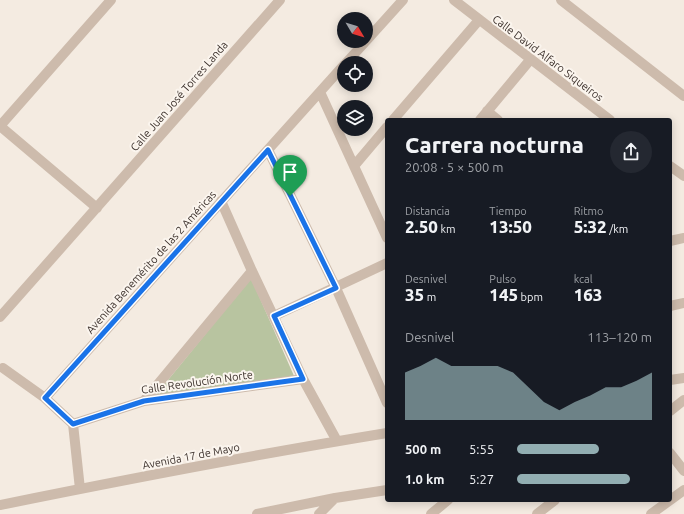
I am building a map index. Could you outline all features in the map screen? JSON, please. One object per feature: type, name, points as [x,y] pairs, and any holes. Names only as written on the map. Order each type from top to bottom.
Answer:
[{"type":"street","points":[[97,208],[0,126],[111,0]]},
{"type":"street","name":"Calle Juan José Torres Landa","points":[[0,317],[280,0]]},
{"type":"street","name":"Avenida Benemérito de las 2 Américas","points":[[373,33],[403,0]]},
{"type":"street","name":"Calle David Alfaro Siqueiros","points":[[454,0],[607,118]]},
{"type":"street","points":[[561,0],[684,96]]},
{"type":"street","points":[[395,118],[479,20]]},
{"type":"street","name":"Avenida Benemérito de las 2 Américas","points":[[352,56],[360,48]]},
{"type":"street","points":[[482,118],[530,60]]},
{"type":"street","name":"Avenida Benemérito de las 2 Américas","points":[[45,398],[337,73]]},
{"type":"street","points":[[320,92],[385,232]]},
{"type":"street","points":[[487,111],[496,118]]},
{"type":"street","points":[[354,166],[385,129]]},
{"type":"street","points":[[268,150],[336,288],[385,398]]},
{"type":"street","points":[[672,167],[684,176]]},
{"type":"street","points":[[221,201],[303,379],[337,441]]},
{"type":"street","points":[[672,240],[684,238]]},
{"type":"street","points":[[274,316],[385,264]]},
{"type":"street","points":[[144,401],[252,271]]},
{"type":"street","points":[[672,306],[684,303]]},
{"type":"street","points":[[3,368],[45,398],[73,424],[80,489]]},
{"type":"street","points":[[672,380],[684,378]]},
{"type":"street","name":"Calle Revolución Norte","points":[[73,424],[144,401],[303,379]]},
{"type":"street","points":[[672,409],[684,400]]},
{"type":"street","name":"Avenida 17 de Mayo","points":[[0,505],[337,441],[385,433]]},
{"type":"street","points":[[672,456],[684,471]]},
{"type":"street","points":[[257,514],[296,510],[335,498],[385,490]]},
{"type":"street","points":[[672,499],[684,490]]},
{"type":"street","points":[[319,514],[335,498]]},
{"type":"street","points":[[431,514],[446,502]]},
{"type":"street","points":[[537,514],[552,502]]},
{"type":"street","points":[[651,514],[668,502]]},
{"type":"green space","points":[[251,278],[294,376],[155,396]]},
{"type":"route","points":[[268,150],[290,196],[336,288],[274,316],[303,379],[144,401],[73,424],[45,398],[268,150]]}]
